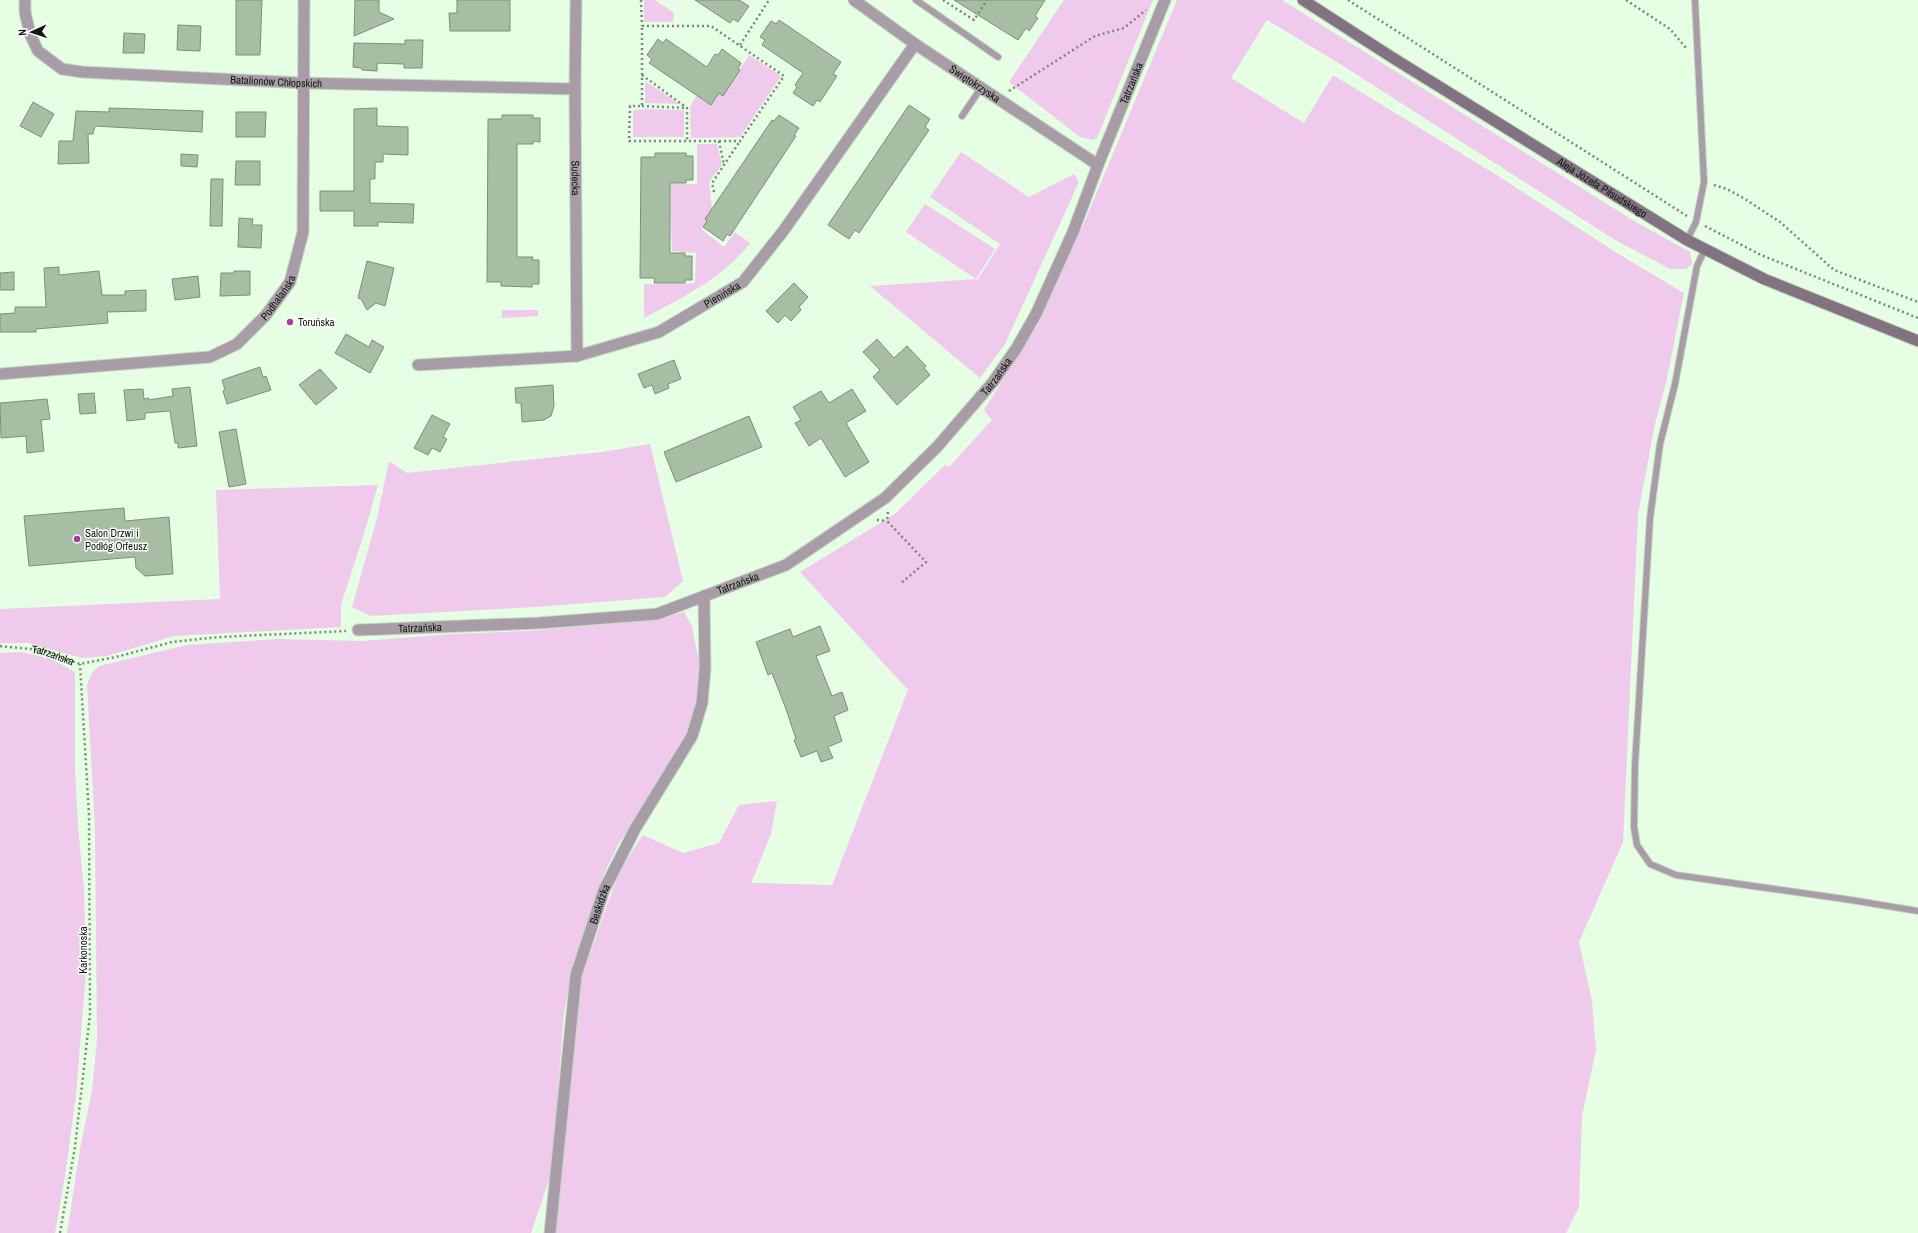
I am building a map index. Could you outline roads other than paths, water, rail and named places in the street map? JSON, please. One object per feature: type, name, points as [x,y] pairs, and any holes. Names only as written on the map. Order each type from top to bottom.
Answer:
[{"type":"main road","name":"Aleja Józefa Piłsudskiego","points":[[1303,0],[1393,58],[1687,240],[1764,279],[1918,341]]},
{"type":"street","name":"Batalionów Chłopskich","points":[[25,0],[25,12],[30,34],[38,51],[62,69],[82,72],[303,83],[575,89]]},
{"type":"street","name":"Podhalańska","points":[[0,374],[210,357],[237,344],[266,315],[290,282],[303,232],[304,0]]},
{"type":"street","name":"Sudecka","points":[[576,0],[575,89],[577,356]]},
{"type":"street","name":"Świętokrzyska","points":[[854,0],[980,88],[1098,165]]},
{"type":"street","name":"Tatrzańska","points":[[358,630],[538,623],[657,614],[786,565],[885,498],[937,447],[993,382],[1016,349],[1036,314],[1056,273],[1165,0]]},
{"type":"street","name":"Pienińska","points":[[418,365],[577,356],[659,332],[743,282],[784,230],[915,44]]},
{"type":"street","name":"Beskidzka","points":[[550,1233],[576,975],[604,890],[635,829],[692,736],[702,703],[705,669],[704,596]]},
{"type":"lane","points":[[916,0],[998,57]]},
{"type":"lane","points":[[1687,240],[1696,222],[1704,182],[1695,0]]},
{"type":"lane","points":[[962,116],[980,88]]},
{"type":"lane","points":[[1705,249],[1697,266],[1675,384],[1660,444],[1650,518],[1636,765],[1634,826],[1637,845],[1650,864],[1676,876],[1851,900],[1918,911]]},
{"type":"place","name":"Toruńska","points":[[290,322]]},
{"type":"place","name":"Salon Drzwi i Podłóg Orfeusz","points":[[77,539]]}]
